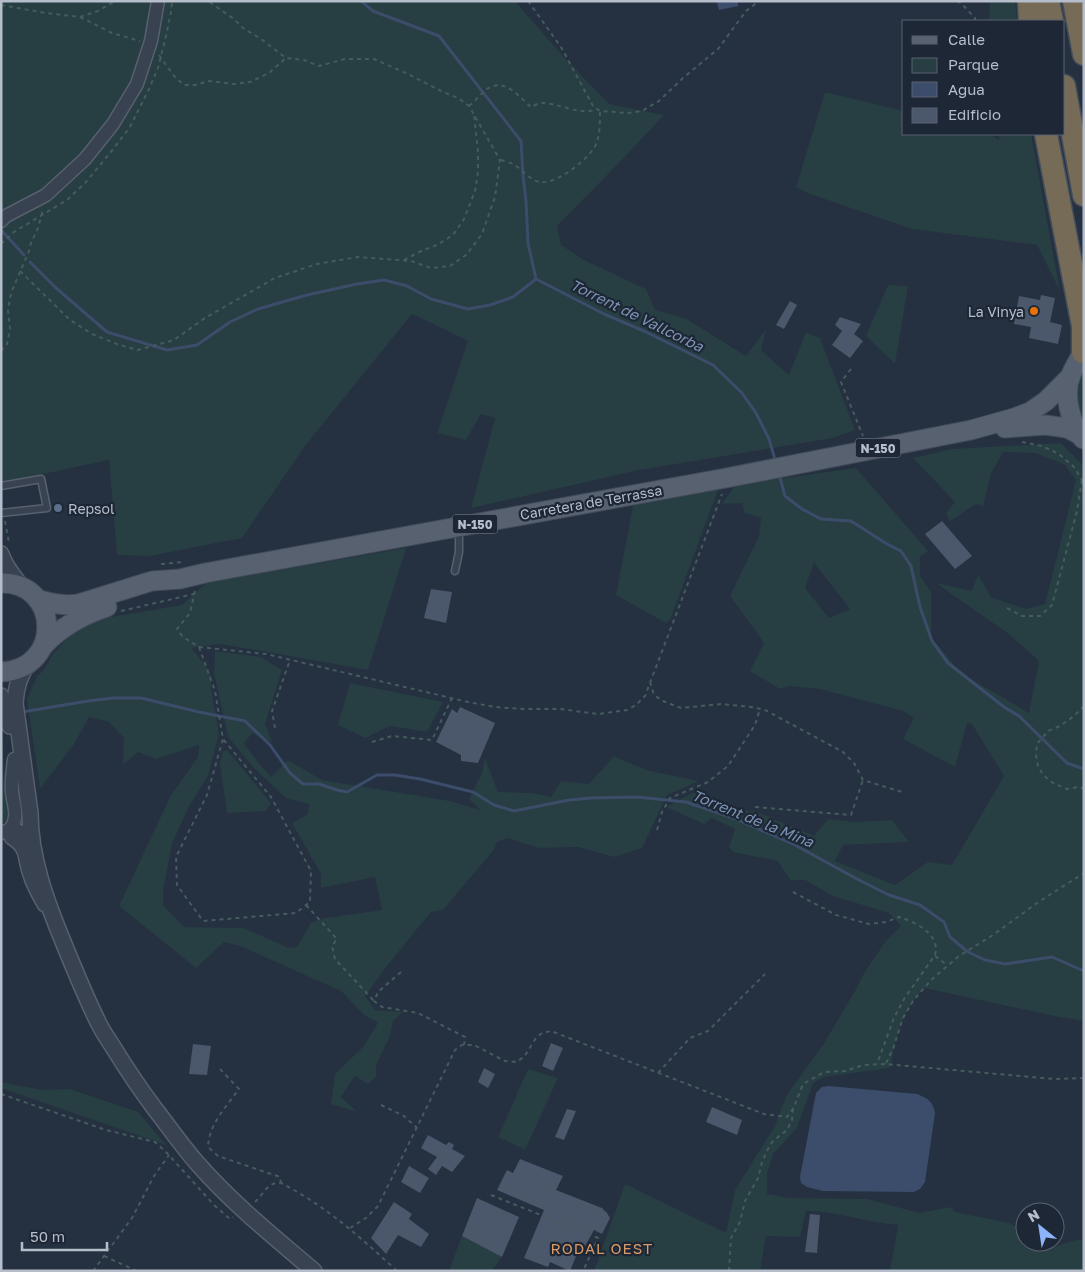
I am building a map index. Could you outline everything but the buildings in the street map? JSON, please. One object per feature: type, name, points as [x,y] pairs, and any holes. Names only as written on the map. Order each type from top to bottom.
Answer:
[{"type":"highway","points":[[1029,1],[1030,20]]},
{"type":"highway","points":[[1048,1],[1052,20]]},
{"type":"highway","points":[[1074,1],[1084,54]]},
{"type":"highway","points":[[1065,91],[1084,194]]},
{"type":"highway","points":[[1046,135],[1083,326],[1084,351]]},
{"type":"main road","name":"N-150","points":[[1082,437],[1074,425],[1068,407],[1068,394],[1070,377],[1084,351]]},
{"type":"main road","name":"Carretera de Terrassa","points":[[37,599],[66,606],[152,581],[180,579],[726,478],[972,430],[1030,412],[1046,401],[1070,377]]},
{"type":"main road","name":"Carretera de Terrassa","points":[[972,430],[1046,425],[1067,428],[1082,437]]},
{"type":"main road","name":"Carretera de Terrassa","points":[[43,646],[58,632],[88,614],[154,591],[180,579]]},
{"type":"main road","name":"N-150","points":[[1,583],[22,587],[37,599],[45,613],[47,630],[43,646],[28,664]]},
{"type":"main road","points":[[1,672],[9,672],[28,664]]},
{"type":"street","points":[[1,221],[6,216],[46,195],[85,159],[113,124],[137,84],[150,44],[158,1]]},
{"type":"street","points":[[6,552],[3,561],[22,587]]},
{"type":"street","points":[[27,832],[30,813],[15,703],[20,676],[28,664]]},
{"type":"street","points":[[1,696],[9,719],[22,814],[35,853],[46,896],[79,980],[100,1025],[133,1078],[197,1163],[274,1237],[314,1271]]},
{"type":"street","points":[[6,834],[14,824],[16,816],[12,791],[14,759]]},
{"type":"street","points":[[6,834],[27,832]]},
{"type":"street","points":[[6,834],[22,846],[33,884],[57,926]]},
{"type":"lane","points":[[1,486],[41,479],[47,508],[2,513]]},
{"type":"lane","points":[[455,571],[459,552],[459,526]]},
{"type":"path","points":[[80,17],[98,11],[115,1]]},
{"type":"path","points":[[20,271],[70,320],[92,334],[138,350],[174,340],[205,318],[275,278],[317,264],[358,257],[411,261],[431,268],[450,266],[466,255],[482,234],[495,197],[500,160],[469,106],[458,98],[374,60],[345,59],[319,66],[304,60],[286,58],[208,1]]},
{"type":"path","points":[[528,1],[561,47],[593,106],[600,111],[628,113],[642,111],[659,101],[682,78],[718,49],[746,11],[759,1]]},
{"type":"path","points":[[957,1],[962,3],[975,20]]},
{"type":"path","points":[[1,5],[80,17],[112,33],[150,44],[174,76],[184,85],[196,85],[208,81],[235,84],[250,82],[269,73],[286,58]]},
{"type":"path","points":[[469,106],[488,89],[493,86],[502,85],[510,88],[531,107],[540,103],[579,110],[591,111],[597,109]]},
{"type":"path","points":[[500,160],[513,164],[535,181],[544,183],[555,180],[581,162],[593,150],[597,142],[600,111]]},
{"type":"path","points":[[404,260],[454,235],[464,219],[475,191],[478,172],[474,113]]},
{"type":"path","points":[[1,351],[7,344],[10,329],[8,310],[11,293],[38,228],[46,195]]},
{"type":"path","points":[[851,370],[841,382],[868,450]]},
{"type":"path","points":[[1021,442],[1042,446],[1059,454],[1074,467],[1084,483]]},
{"type":"path","points":[[199,575],[190,613],[177,628],[183,637],[199,646],[266,654],[495,707],[560,709],[598,714],[627,710],[636,705],[644,696],[650,682],[724,490],[726,478]]},
{"type":"path","points":[[1007,608],[1022,616],[1040,616],[1052,606],[1077,511],[1082,480]]},
{"type":"path","points":[[1,498],[2,513],[9,542],[6,552]]},
{"type":"path","points":[[160,565],[167,563]]},
{"type":"path","points":[[115,612],[194,594]]},
{"type":"path","points":[[199,646],[214,691],[223,739],[207,795],[176,857],[176,885],[203,921],[296,913],[310,902],[311,871],[271,798],[223,739]]},
{"type":"path","points":[[275,728],[272,711],[290,660]]},
{"type":"path","points":[[650,682],[654,694],[663,701],[681,708],[721,704],[765,710],[843,752],[854,763],[863,780],[902,792]]},
{"type":"path","points":[[372,742],[392,736],[432,740],[452,698]]},
{"type":"path","points":[[1084,706],[1060,726],[1048,731],[1037,744],[1036,755],[1038,766],[1043,775],[1053,783],[1067,789],[1079,787],[1084,789]]},
{"type":"path","points":[[657,830],[662,812],[670,798],[708,782],[728,766],[755,725],[760,709]]},
{"type":"path","points":[[755,807],[851,815],[863,780]]},
{"type":"path","points":[[885,1064],[903,1018],[913,1001],[931,980],[958,956],[993,935],[1037,903],[1084,873]]},
{"type":"path","points":[[794,892],[836,915],[869,924],[886,922],[899,917],[916,923],[930,934],[936,950],[935,955],[916,981],[894,1018],[877,1064]]},
{"type":"path","points":[[306,905],[337,939],[332,946],[335,959],[374,1000],[382,1007],[418,1013],[466,1037],[464,1045]]},
{"type":"path","points":[[935,955],[947,965]]},
{"type":"path","points":[[374,1000],[378,992],[401,972]]},
{"type":"path","points":[[658,1072],[690,1038],[708,1031],[765,974]]},
{"type":"path","points":[[350,1228],[366,1218],[378,1206],[455,1050],[462,1045],[474,1045],[505,1061],[516,1062],[524,1057],[536,1038],[542,1033],[551,1031],[764,1114],[787,1117],[794,1107]]},
{"type":"path","points":[[730,1271],[732,1238],[740,1222],[745,1201],[758,1178],[768,1149],[773,1141],[786,1130],[792,1120],[794,1107],[803,1084],[824,1072],[845,1071],[863,1065],[885,1064],[1054,1079],[1084,1078]]},
{"type":"path","points":[[220,1069],[239,1089],[214,1123],[208,1147],[218,1156],[280,1177],[281,1182]]},
{"type":"path","points":[[1,1094],[106,1130],[155,1142],[214,1205],[230,1219],[257,1201],[270,1184],[281,1182],[324,1208],[350,1228],[397,1271]]},
{"type":"path","points":[[381,1105],[404,1116],[417,1128]]},
{"type":"path","points":[[93,1271],[132,1218],[154,1176],[169,1156]]},
{"type":"path","points":[[491,1195],[598,1238],[583,1271]]},
{"type":"path","points":[[104,1256],[137,1271]]},
{"type":"green space","points":[[1,1],[515,1],[562,55],[609,104],[664,115],[557,226],[561,245],[584,260],[646,289],[655,310],[685,318],[746,356],[766,329],[761,350],[789,375],[806,332],[820,338],[855,430],[833,438],[639,470],[471,508],[495,418],[481,414],[466,440],[437,433],[468,341],[412,314],[305,446],[242,538],[150,556],[117,555],[109,460],[1,483]]},
{"type":"green space","points":[[990,1],[1015,1],[1017,20],[989,20]]},
{"type":"green space","points":[[825,92],[902,111],[902,135],[992,135],[999,140],[998,135],[1031,135],[1060,291],[1037,245],[912,229],[810,194],[796,187]]},
{"type":"green space","points":[[888,285],[908,286],[895,364],[866,336]]},
{"type":"green space","points":[[1084,370],[1084,423],[1078,396]]},
{"type":"green space","points":[[1061,443],[1084,466],[1084,1021],[924,988],[914,1000],[903,1019],[890,1068],[824,1077],[813,1083],[797,1128],[773,1154],[767,1175],[767,1194],[790,1198],[868,1199],[919,1213],[951,1207],[955,1212],[1010,1223],[1015,1226],[1015,1252],[1065,1252],[1065,1243],[1084,1239],[1084,1271],[890,1271],[898,1225],[806,1211],[800,1237],[766,1236],[760,1271],[594,1271],[625,1184],[726,1233],[735,1190],[775,1126],[786,1096],[823,1045],[863,975],[885,942],[901,926],[889,913],[833,896],[805,880],[790,880],[778,861],[733,852],[729,847],[735,829],[712,818],[704,824],[666,807],[698,790],[736,809],[757,812],[814,836],[828,819],[855,822],[892,820],[909,842],[843,845],[835,861],[895,885],[928,862],[952,865],[1004,776],[972,724],[967,723],[955,767],[903,739],[914,718],[903,711],[820,689],[789,686],[780,689],[750,671],[764,643],[730,596],[759,536],[761,518],[745,513],[742,503],[722,504],[735,485],[856,468],[928,551],[920,557],[920,576],[931,592],[931,637],[961,673],[1029,713],[1039,661],[1010,635],[936,583],[972,591],[978,574],[991,597],[1026,609],[1045,604],[1076,480],[1065,465],[1036,453],[1003,452],[991,474],[983,506],[976,504],[950,521],[946,513],[955,502],[913,458],[952,449]],"holes":[[[814,563],[850,609],[829,618],[805,588]]]},
{"type":"green space","points":[[719,487],[670,620],[666,623],[616,595],[634,501]]},
{"type":"green space","points":[[406,548],[368,670],[221,644],[191,648],[211,675],[211,687],[219,734],[208,776],[188,808],[172,844],[163,891],[163,905],[184,927],[244,928],[289,948],[297,947],[311,923],[325,918],[382,910],[375,877],[321,888],[321,874],[292,823],[308,814],[309,804],[286,798],[253,767],[228,737],[214,673],[215,651],[261,657],[282,670],[265,724],[273,743],[252,733],[244,744],[271,777],[288,760],[322,780],[450,801],[480,810],[469,799],[482,773],[485,758],[498,792],[532,793],[551,797],[561,781],[589,784],[614,756],[646,770],[699,781],[667,795],[642,848],[614,857],[578,847],[539,848],[507,838],[497,842],[493,851],[443,910],[431,912],[365,996],[375,1010],[403,1012],[393,1021],[390,1036],[376,1065],[376,1077],[368,1084],[355,1076],[341,1097],[357,1112],[331,1104],[335,1074],[363,1047],[378,1023],[364,1015],[341,991],[240,946],[224,942],[196,968],[119,906],[171,795],[198,757],[199,745],[156,759],[138,752],[123,765],[124,738],[109,722],[89,717],[74,744],[40,789],[27,699],[37,676],[43,671],[53,654],[73,631],[99,619],[182,605],[206,583]]},
{"type":"green space","points":[[350,683],[443,702],[427,732],[390,726],[365,738],[338,725]]},
{"type":"green space","points":[[1,733],[4,784],[9,815],[1,826]]},
{"type":"green space","points":[[223,751],[228,751],[271,803],[266,811],[227,813],[220,763]]},
{"type":"green space","points":[[528,1069],[558,1078],[525,1150],[498,1137]]},
{"type":"green space","points":[[1,1082],[42,1090],[70,1089],[138,1112],[166,1145],[1,1088]]},
{"type":"green space","points":[[462,1236],[502,1257],[491,1271],[449,1271]]},
{"type":"water","points":[[738,1],[738,6],[719,10],[717,2]]},
{"type":"water","points":[[829,1086],[917,1094],[931,1103],[935,1113],[925,1182],[920,1189],[914,1192],[823,1191],[807,1187],[801,1183],[800,1177],[816,1093],[822,1087]]},
{"type":"waterway","points":[[361,1],[373,11],[439,36],[521,141],[528,243],[536,279]]},
{"type":"waterway","name":"Torrent de Vallcorba","points":[[1,230],[24,255]]},
{"type":"waterway","name":"Torrent de Vallcorba","points":[[30,262],[55,287],[107,332],[167,350],[197,345],[230,322],[258,309],[307,295],[357,284],[384,280],[407,286],[431,299],[468,309],[490,305],[513,297],[536,279],[604,314],[644,331],[713,365],[742,393],[756,413],[769,439],[776,463]]},
{"type":"waterway","name":"Torrent de Vallcorba","points":[[779,474],[785,496],[802,509],[821,519],[851,521],[901,551],[911,566],[920,607],[932,641],[948,663],[1004,707],[1019,716],[1067,763],[1084,769]]},
{"type":"waterway","name":"Torrent de la Mina","points":[[22,712],[113,698],[141,698],[245,721],[270,745],[290,773],[303,784],[319,784],[347,792],[377,775],[395,775],[473,792],[494,805],[514,811],[569,800],[591,798],[637,797],[686,802],[736,819],[795,845],[889,895],[920,905],[944,922],[950,937],[968,952],[985,960],[1005,964],[1052,957],[1084,971]]},
{"type":"place","name":"La Vinya","points":[[1034,311]]},
{"type":"place","name":"Repsol","points":[[58,508]]},
{"type":"district","name":"RODAL OEST","points":[[602,1248]]}]
